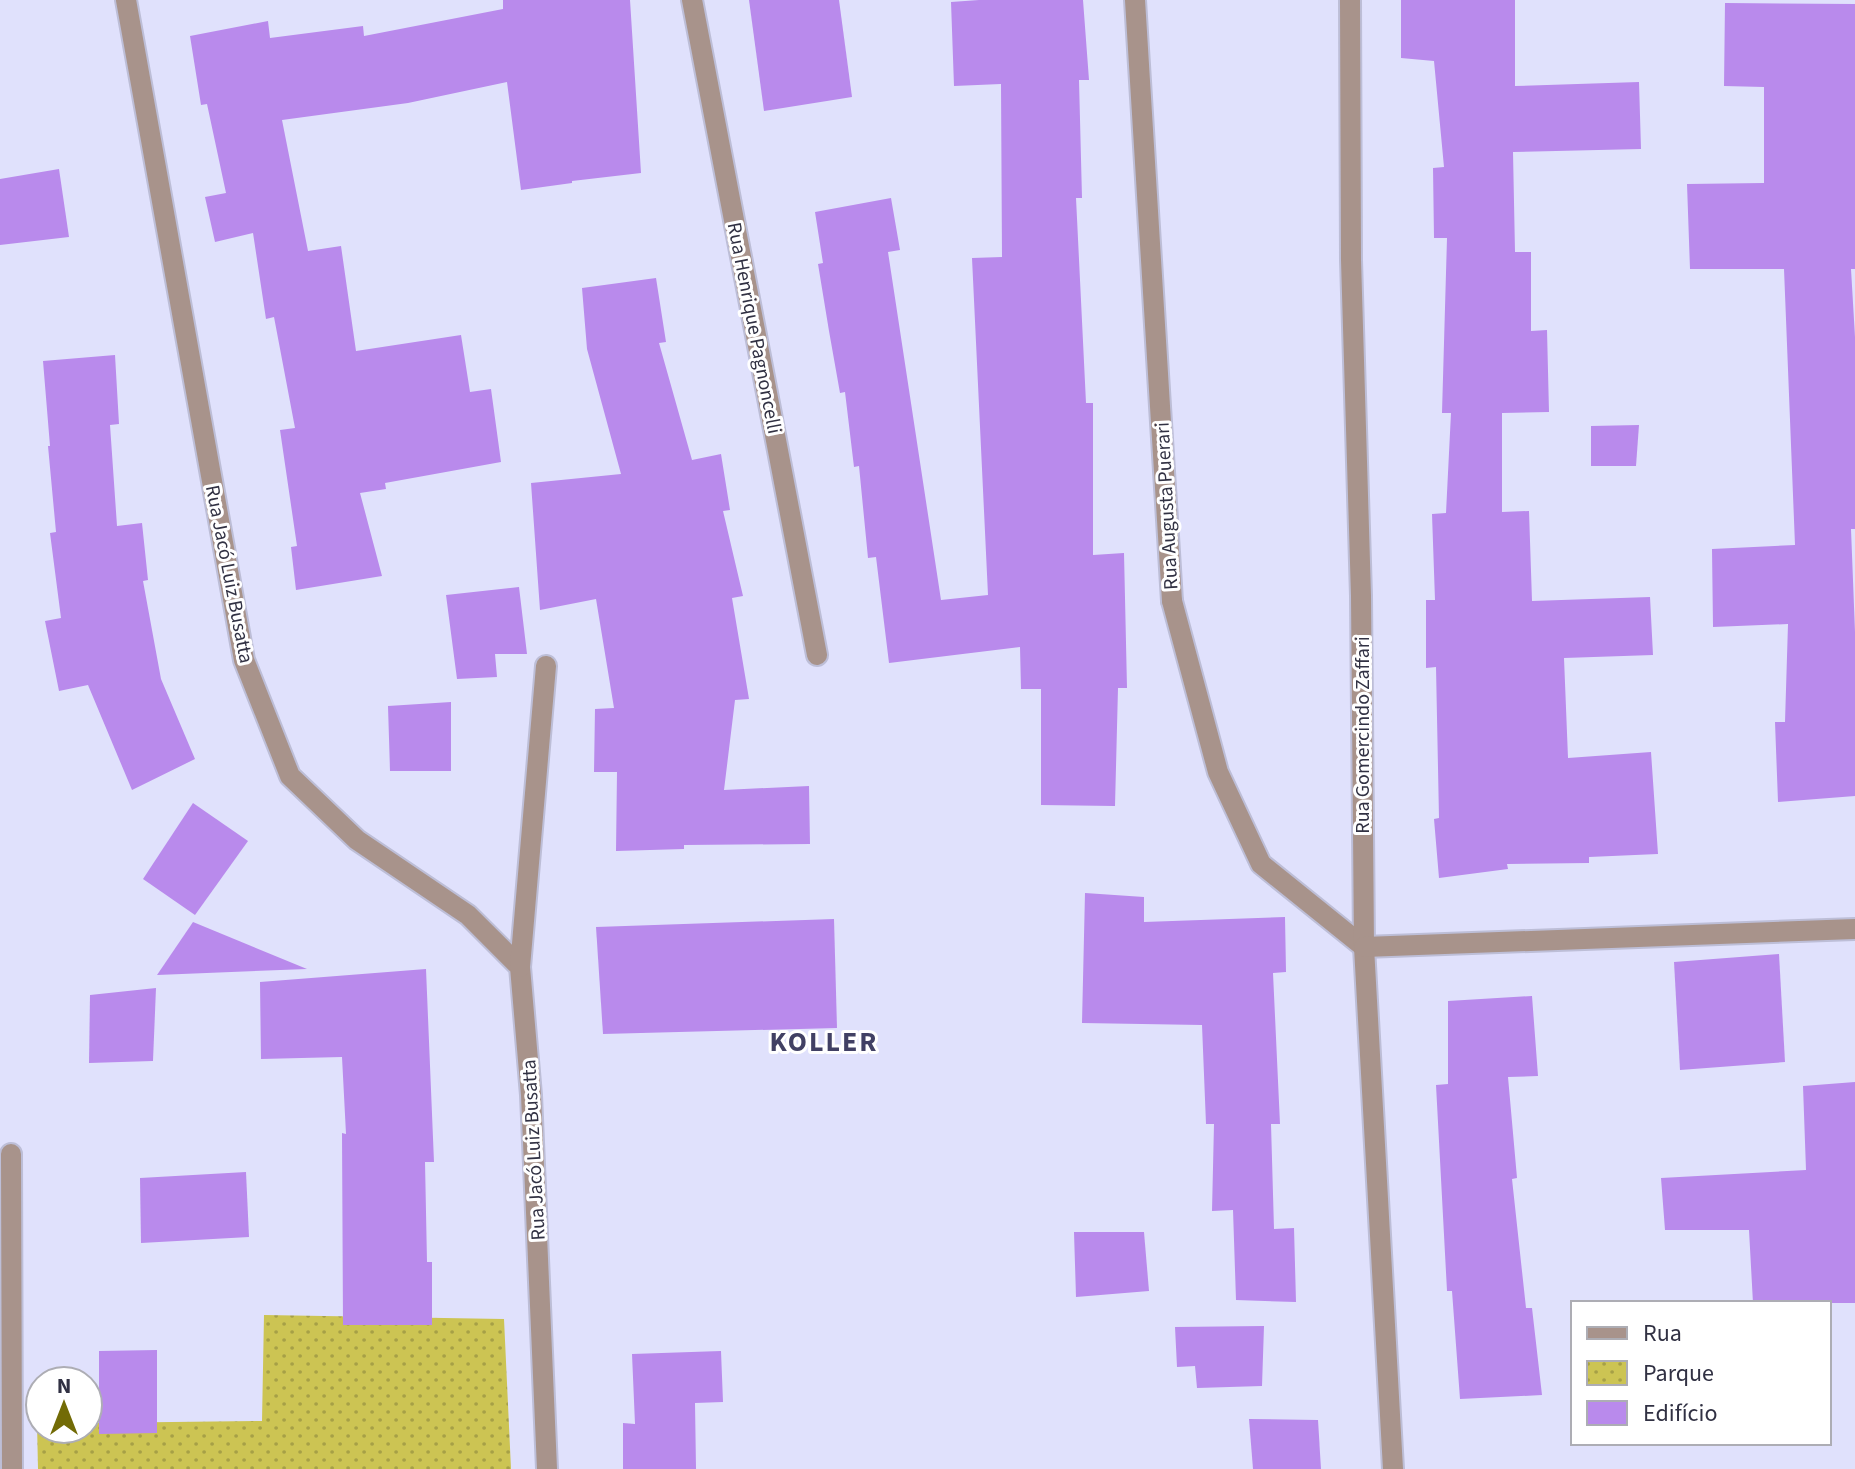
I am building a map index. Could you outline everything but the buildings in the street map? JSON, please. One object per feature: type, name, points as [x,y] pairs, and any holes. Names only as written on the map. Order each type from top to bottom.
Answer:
[{"type":"street","name":"Rua Jacó Luiz Busatta","points":[[126,0],[244,660],[278,747],[290,776],[357,840],[468,915],[520,967],[531,1095],[547,1469]]},
{"type":"street","name":"Rua Henrique Pagnoncelli","points":[[692,0],[817,655]]},
{"type":"street","name":"Rua Augusta Puerari","points":[[1135,0],[1172,601],[1218,772],[1261,864],[1364,947]]},
{"type":"street","name":"Rua Gomercindo Zaffari","points":[[1350,0],[1351,260],[1361,596],[1364,947],[1393,1469]]},
{"type":"street","points":[[520,967],[546,666]]},
{"type":"street","points":[[1364,947],[1855,929]]},
{"type":"street","points":[[11,1154],[12,1469]]},
{"type":"green space","points":[[264,1315],[504,1319],[511,1469],[38,1469],[37,1445],[104,1445],[104,1423],[262,1421]]},
{"type":"district","name":"KOLLER","points":[[824,1041]]}]
